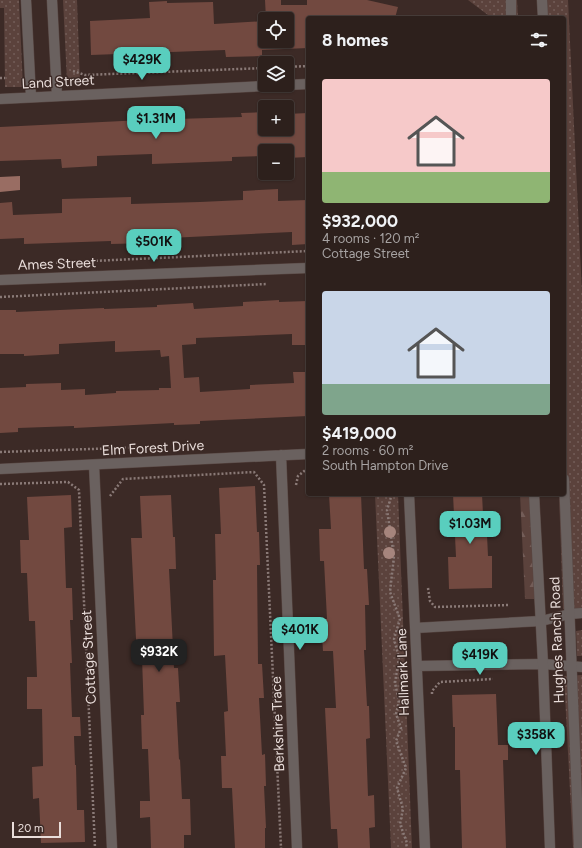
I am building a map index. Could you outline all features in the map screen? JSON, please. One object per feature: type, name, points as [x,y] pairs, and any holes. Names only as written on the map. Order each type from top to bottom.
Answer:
[{"type":"street","points":[[26,0],[31,97]]},
{"type":"street","points":[[52,0],[57,96]]},
{"type":"street","points":[[510,0],[511,16]]},
{"type":"street","points":[[542,0],[543,16]]},
{"type":"street","name":"Land Street","points":[[294,85],[306,84]]},
{"type":"street","name":"Land Street","points":[[0,99],[258,86]]},
{"type":"street","name":"Ames Street","points":[[0,280],[306,268]]},
{"type":"street","name":"Elm Forest Drive","points":[[0,469],[306,454]]},
{"type":"street","name":"Berkshire Trace","points":[[281,455],[297,848]]},
{"type":"street","name":"Cottage Street","points":[[94,465],[112,848]]},
{"type":"street","name":"Hallmark Lane","points":[[409,496],[425,848]]},
{"type":"street","name":"Hughes Ranch Road","points":[[534,496],[543,664],[550,848]]},
{"type":"street","name":"Hughes Ranch Road","points":[[565,496],[570,614],[577,667],[579,848]]},
{"type":"street","points":[[415,628],[540,621],[570,614],[582,613]]},
{"type":"street","points":[[417,666],[543,664],[577,667]]},
{"type":"path","points":[[294,67],[306,66]]},
{"type":"path","points":[[73,71],[85,75],[258,68]]},
{"type":"path","points":[[0,78],[6,78]]},
{"type":"path","points":[[24,264],[306,251]]},
{"type":"path","points":[[0,297],[268,284]]},
{"type":"path","points":[[110,503],[110,495],[122,480],[254,472],[264,485],[281,848]]},
{"type":"path","points":[[0,484],[68,482],[79,490],[95,848]]},
{"type":"path","points":[[391,496],[387,510],[394,556],[390,592],[400,619],[394,639],[399,658],[395,683],[399,701],[396,714],[401,728],[396,742],[406,768],[397,788],[403,809],[400,824],[407,843],[406,848]]},
{"type":"path","points":[[430,601],[435,607],[510,605]]},
{"type":"path","points":[[433,699],[432,691],[440,682],[496,679]]},
{"type":"green space","points":[[0,0],[19,0],[23,87],[5,87],[4,8],[0,8]]},
{"type":"green space","points":[[63,0],[77,0],[80,83],[67,81]]},
{"type":"green space","points":[[468,0],[517,0],[518,16],[489,16]]},
{"type":"green space","points":[[540,0],[568,0],[582,293],[582,608],[563,609],[559,496],[566,496],[566,16],[541,16]]},
{"type":"green space","points":[[375,496],[398,496],[412,848],[391,848]]},
{"type":"green space","points":[[520,496],[539,496],[544,599],[525,599]]},
{"type":"green space","points":[[582,630],[582,656],[577,656],[576,631]]},
{"type":"green space","points":[[582,675],[582,848],[573,848],[564,676]]},
{"type":"shaded area","points":[[20,176],[20,190],[0,192],[0,177]]},
{"type":"building","points":[[265,0],[281,0],[281,5],[307,5],[307,0],[367,0],[398,7],[396,16],[306,16],[306,48],[262,50],[262,56],[226,57],[225,50],[91,55],[90,21],[150,18],[149,2],[213,2],[214,24],[258,21],[258,48],[294,48],[294,12],[266,12]]},
{"type":"building","points":[[258,112],[258,136],[294,136],[294,114],[306,113],[306,157],[294,158],[294,144],[258,144],[258,156],[232,157],[232,161],[152,164],[152,154],[97,156],[97,166],[62,168],[61,159],[0,161],[0,127],[242,117],[241,113]]},
{"type":"building","points":[[278,189],[278,201],[306,200],[306,244],[292,245],[292,232],[149,239],[149,243],[111,244],[111,241],[24,244],[24,238],[0,239],[0,203],[12,202],[13,215],[62,213],[62,199],[131,197],[131,204],[200,202],[243,200],[243,191]]},
{"type":"building","points":[[279,300],[279,302],[306,301],[306,345],[292,345],[292,334],[196,338],[196,344],[182,345],[184,378],[199,377],[200,392],[250,389],[250,385],[294,383],[293,372],[306,372],[306,416],[200,421],[200,424],[174,425],[174,423],[74,428],[74,426],[18,428],[18,432],[0,433],[0,388],[26,387],[26,384],[61,383],[61,390],[85,389],[85,395],[116,393],[116,391],[159,390],[159,388],[171,388],[169,356],[161,357],[160,350],[115,352],[115,341],[59,344],[59,354],[24,356],[24,354],[0,354],[0,310],[16,310],[16,312],[104,309],[157,307],[157,305],[193,303],[194,309],[243,306],[243,302]]},
{"type":"building","points":[[255,486],[260,565],[257,565],[258,664],[262,664],[264,698],[259,698],[262,755],[265,754],[265,848],[235,848],[232,788],[222,788],[221,756],[226,756],[224,712],[228,711],[225,655],[214,656],[213,580],[216,580],[215,534],[221,534],[219,488]]},
{"type":"building","points":[[71,495],[72,527],[64,528],[66,588],[72,588],[73,620],[70,620],[72,663],[70,663],[72,717],[80,717],[81,736],[74,736],[75,765],[77,810],[84,810],[85,842],[41,843],[39,798],[33,799],[32,767],[43,766],[42,709],[27,709],[27,677],[37,677],[35,621],[29,621],[27,573],[21,573],[20,540],[29,540],[27,497]]},
{"type":"building","points":[[171,495],[176,569],[169,569],[174,668],[178,668],[180,702],[176,702],[179,760],[180,759],[182,799],[190,799],[191,835],[184,835],[184,848],[151,848],[150,817],[140,818],[140,801],[150,801],[148,749],[142,749],[141,715],[144,715],[142,658],[137,659],[131,538],[142,538],[140,496]]},
{"type":"building","points":[[329,496],[361,496],[364,569],[367,569],[369,605],[365,605],[366,650],[364,650],[370,738],[366,739],[368,796],[374,795],[375,827],[369,828],[370,848],[338,848],[337,829],[331,829],[325,708],[336,708],[333,651],[323,651],[321,619],[327,619],[324,561],[320,561],[319,529],[331,529]]},
{"type":"building","points":[[453,496],[482,496],[483,514],[486,514],[488,556],[492,556],[492,588],[449,589],[448,557],[456,557]]},
{"type":"building","points":[[496,694],[498,745],[508,745],[508,760],[503,760],[506,848],[462,848],[460,770],[455,770],[455,727],[453,727],[452,695]]}]
